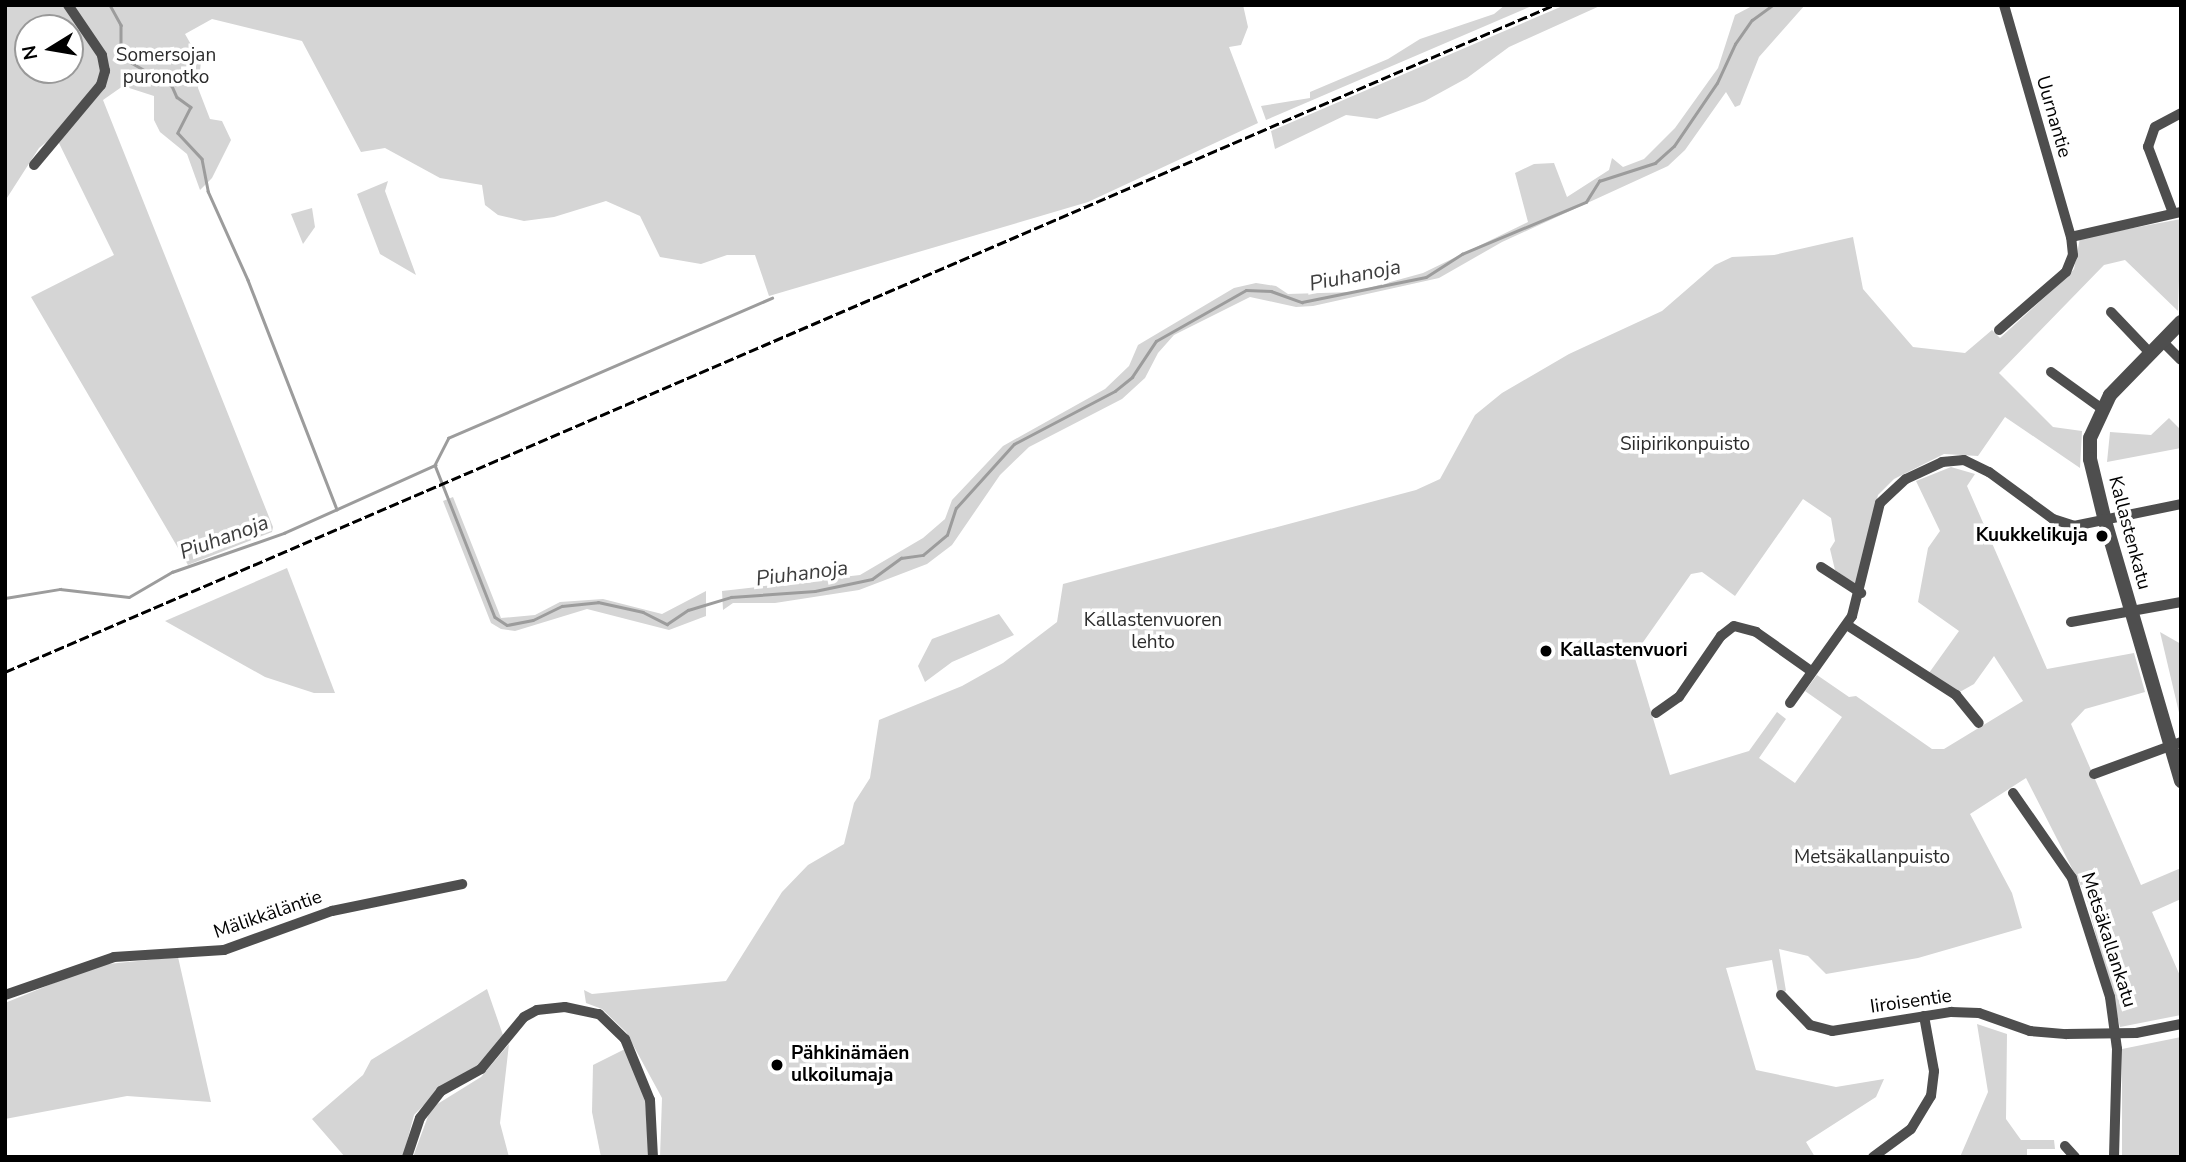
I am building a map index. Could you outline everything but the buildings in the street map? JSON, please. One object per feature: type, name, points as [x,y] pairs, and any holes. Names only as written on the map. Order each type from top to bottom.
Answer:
[{"type":"street","points":[[34,165],[101,85],[105,71],[102,55],[68,5]]},
{"type":"street","name":"Uurnantie","points":[[2004,5],[2071,237]]},
{"type":"street","points":[[1999,330],[2066,272],[2073,255],[2071,237],[2177,213],[2148,147],[2155,127],[2181,113]]},
{"type":"street","points":[[2111,312],[2150,353]]},
{"type":"street","name":"Kallastenkatu","points":[[2181,322],[2101,408],[2090,438],[2090,459],[2105,521],[2131,612],[2175,744],[2181,781]]},
{"type":"street","points":[[2163,342],[2181,360]]},
{"type":"street","points":[[2052,372],[2101,408]]},
{"type":"street","points":[[1790,703],[1847,625],[1861,593],[1880,503],[1896,485],[1942,462],[1958,459],[1978,465],[2064,524],[2105,521],[2181,504]]},
{"type":"street","points":[[1821,567],[1861,593]]},
{"type":"street","points":[[2071,622],[2181,602]]},
{"type":"street","points":[[1847,625],[1956,695],[1979,723]]},
{"type":"street","points":[[1656,713],[1679,697],[1721,636],[1734,626],[1756,632],[1811,671]]},
{"type":"street","points":[[2094,774],[2175,744]]},
{"type":"street","name":"Metsäkallankatu","points":[[2013,793],[2072,878],[2110,997],[2116,1033],[2114,1157]]},
{"type":"street","name":"Mälikkäläntie","points":[[5,995],[114,957],[224,950],[332,911],[463,884]]},
{"type":"street","name":"Iiroisentie","points":[[1782,995],[1810,1025],[1832,1031],[1966,1012],[2030,1031],[2116,1033],[2181,1024]]},
{"type":"street","points":[[407,1157],[420,1118],[441,1091],[481,1069],[524,1017],[565,1007],[599,1014],[625,1039],[650,1100],[653,1157]]},
{"type":"street","points":[[1873,1157],[1911,1129],[1930,1096],[1934,1071],[1924,1016]]},
{"type":"street","points":[[2064,1146],[2075,1157]]},
{"type":"green space","name":"Somersojan puronotko","points":[[5,5],[1243,5],[1248,27],[1241,45],[1229,47],[1258,123],[1088,202],[769,296],[755,255],[727,255],[701,264],[660,257],[640,216],[606,201],[554,217],[524,221],[498,215],[485,205],[482,185],[440,178],[385,148],[361,152],[302,41],[212,19],[185,34],[201,62],[198,88],[210,119],[222,121],[231,140],[212,178],[200,190],[187,154],[160,132],[154,120],[154,96],[123,86],[103,100],[273,527],[272,532],[188,565],[31,297],[114,255],[55,135],[39,148],[5,201]]},
{"type":"green space","points":[[1505,5],[1534,5],[1266,120],[1261,106],[1310,98],[1310,92],[1388,59],[1420,39],[1494,14]]},
{"type":"green space","points":[[1565,5],[1602,5],[1509,47],[1467,78],[1425,101],[1377,119],[1346,115],[1275,149],[1271,131]]},
{"type":"green space","points":[[1754,5],[1805,5],[1759,57],[1740,105],[1735,107],[1726,92],[1685,150],[1668,166],[1502,242],[1439,278],[1313,306],[1296,307],[1250,297],[1174,335],[1158,353],[1145,378],[1122,399],[1029,447],[1000,475],[952,545],[927,564],[859,590],[775,603],[733,603],[723,610],[722,591],[860,575],[923,538],[945,519],[952,500],[1003,446],[1105,389],[1129,366],[1138,345],[1234,288],[1256,283],[1276,286],[1288,294],[1354,292],[1423,273],[1528,222],[1515,173],[1534,164],[1554,163],[1567,197],[1609,170],[1612,158],[1623,167],[1644,159],[1675,128],[1718,68],[1735,15]]},
{"type":"green space","points":[[388,181],[385,191],[416,275],[380,254],[357,194]]},
{"type":"green space","points":[[312,208],[315,227],[303,244],[291,214]]},
{"type":"green space","points":[[2181,219],[2178,311],[2125,260],[2104,265],[1999,373],[2053,427],[2082,431],[2080,468],[2005,417],[1978,456],[1944,454],[1894,479],[1878,495],[1857,585],[1835,570],[1830,549],[1835,541],[1831,518],[1803,499],[1735,596],[1702,572],[1691,574],[1634,655],[1670,775],[1749,751],[1777,712],[1786,719],[1759,758],[1795,783],[1842,717],[1805,691],[1817,675],[1849,697],[1856,696],[1932,749],[1944,749],[2023,701],[1994,656],[1974,684],[1958,693],[1929,673],[1959,631],[1918,602],[1928,548],[1940,531],[1916,481],[1951,467],[1975,474],[1967,486],[2047,669],[2134,653],[2145,692],[2085,709],[2071,724],[2141,885],[2181,868],[2181,899],[2152,912],[2181,978],[2181,1015],[2120,1027],[2085,894],[2026,778],[1970,814],[2012,893],[2022,928],[1918,958],[1826,974],[1808,956],[1779,949],[1786,991],[1778,993],[1772,960],[1726,968],[1756,1070],[1836,1087],[1884,1079],[1876,1097],[1806,1142],[1815,1157],[660,1157],[662,1098],[626,1032],[602,1009],[586,1003],[584,990],[592,994],[726,981],[782,892],[808,865],[844,844],[854,803],[870,778],[879,720],[962,686],[1003,663],[1057,622],[1063,584],[1416,490],[1440,479],[1475,415],[1502,393],[1569,354],[1662,311],[1715,265],[1732,257],[1774,255],[1853,237],[1863,289],[1913,347],[1965,353],[1992,330],[2000,338],[2067,277],[2074,269],[2080,238]]},
{"type":"green space","points":[[2169,418],[2181,430],[2181,448],[2107,462],[2110,432],[2151,435]]},
{"type":"green space","points":[[453,497],[501,618],[535,615],[560,602],[603,599],[662,614],[706,591],[706,616],[669,630],[587,609],[515,631],[501,629],[491,623],[443,501]]},
{"type":"green space","points":[[287,568],[335,693],[314,693],[265,677],[165,621]]},
{"type":"green space","points":[[999,614],[1014,635],[952,662],[925,682],[918,666],[932,639]]},
{"type":"green space","points":[[2160,632],[2181,644],[2181,721]]},
{"type":"green space","points":[[178,957],[211,1102],[127,1096],[5,1119],[5,1003],[98,965]]},
{"type":"green space","points":[[487,989],[504,1038],[487,1060],[440,1089],[414,1115],[403,1157],[345,1157],[312,1119],[363,1075],[371,1060]]},
{"type":"green space","points":[[1977,1024],[2007,1034],[2006,1119],[2021,1140],[2054,1140],[2055,1149],[2027,1149],[2027,1157],[1960,1157],[1988,1092]]},
{"type":"green space","points":[[2181,1037],[2181,1157],[2122,1157],[2122,1049]]},
{"type":"green space","points":[[509,1044],[500,1123],[509,1157],[413,1157],[431,1108],[481,1077]]},
{"type":"green space","points":[[625,1049],[645,1100],[649,1157],[601,1157],[592,1112],[593,1065]]},
{"type":"waterway","points":[[110,5],[121,25],[121,45],[134,57],[132,63],[172,86],[177,97],[191,107],[178,133],[202,159],[208,191],[248,280],[337,509]]},
{"type":"waterway","name":"Piuhanoja","points":[[5,598],[60,589],[129,597],[172,572],[284,533],[435,465],[495,617],[507,625],[533,620],[562,606],[598,602],[643,612],[667,624],[688,610],[731,597],[815,591],[872,579],[901,558],[923,555],[947,535],[956,508],[1014,444],[1115,391],[1132,377],[1156,341],[1246,290],[1271,291],[1302,302],[1426,277],[1462,254],[1586,202],[1599,181],[1655,163],[1674,146],[1717,83],[1735,44],[1752,20],[1773,5]]},
{"type":"waterway","points":[[435,464],[448,438],[772,298]]},
{"type":"railway","points":[[5,672],[1554,5]]},
{"type":"place","name":"Kuukkelikuja","points":[[2102,536]]},
{"type":"place","name":"Kallastenvuori","points":[[1546,651]]},
{"type":"place","name":"Pähkinämäen ulkoilumaja","points":[[777,1065]]},
{"type":"park label","name":"Siipirikonpuisto","points":[[1685,445]]},
{"type":"park label","name":"Kallastenvuoren lehto","points":[[1153,632]]},
{"type":"park label","name":"Metsäkallanpuisto","points":[[1872,858]]}]
